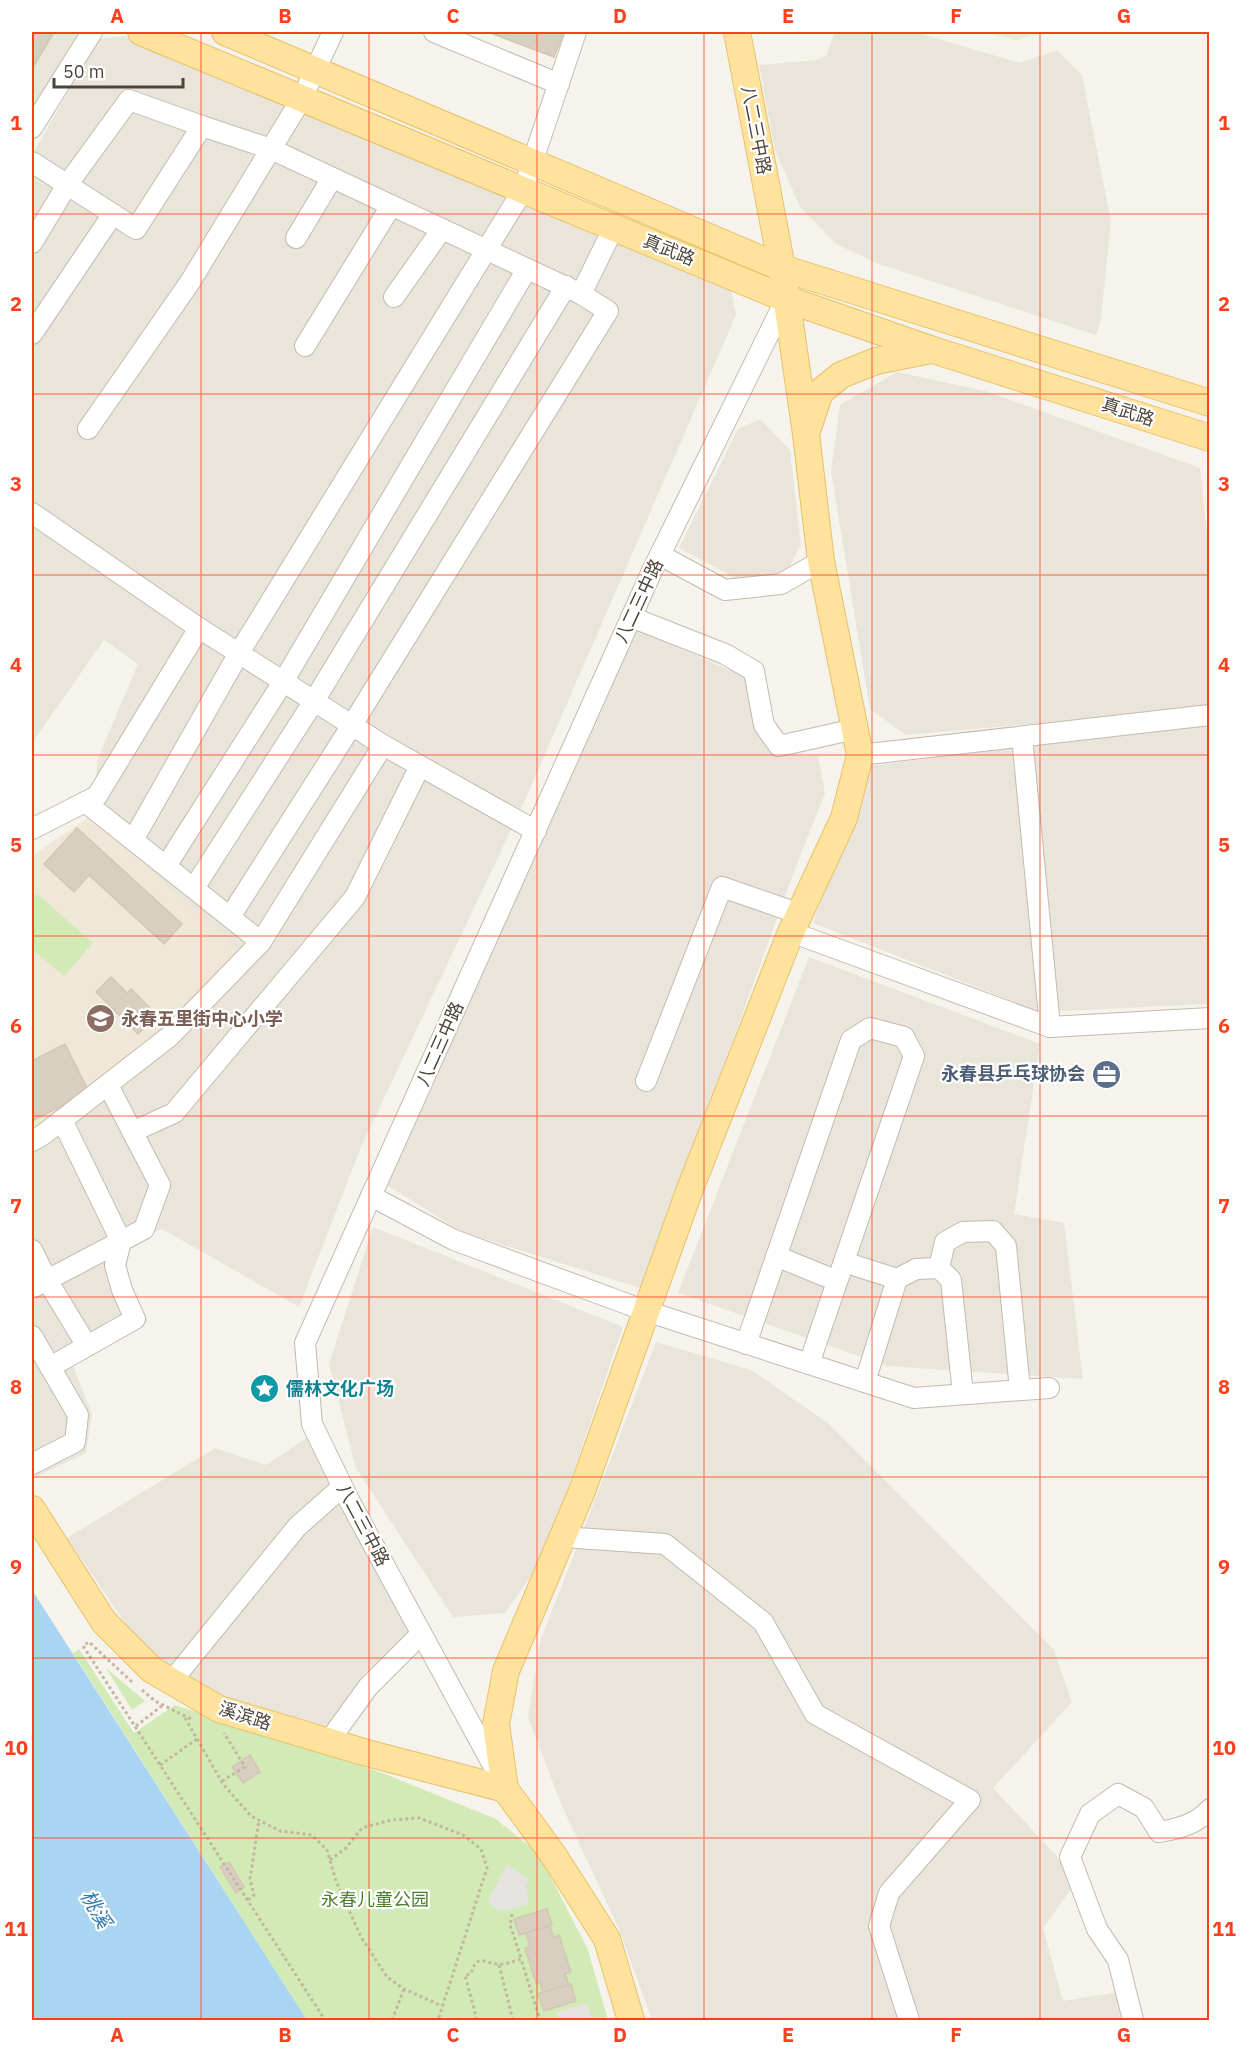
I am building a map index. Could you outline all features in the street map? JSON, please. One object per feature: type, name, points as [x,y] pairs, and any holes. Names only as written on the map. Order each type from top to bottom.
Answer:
[{"type":"main road","name":"真武路","points":[[141,32],[786,299],[933,350],[1209,438]]},
{"type":"main road","name":"真武路","points":[[225,32],[782,268],[1209,403]]},
{"type":"main road","name":"八二三中路","points":[[631,2020],[607,1939],[554,1857],[505,1789],[496,1725],[506,1671],[582,1491],[690,1190],[796,923],[844,818],[860,755],[821,561],[806,434],[782,268],[737,32]]},
{"type":"main road","points":[[806,434],[820,392],[841,375],[876,361],[933,350]]},
{"type":"main road","name":"溪滨路","points":[[32,1509],[104,1622],[178,1699],[505,1789]]},
{"type":"street","points":[[32,128],[92,32]]},
{"type":"street","points":[[88,429],[190,282],[302,98],[333,32]]},
{"type":"street","points":[[434,32],[559,84]]},
{"type":"street","points":[[133,840],[239,653],[523,190],[534,163],[576,32]]},
{"type":"street","points":[[32,243],[68,185],[129,100],[271,149],[574,290],[608,310],[352,725],[230,917]]},
{"type":"street","points":[[32,162],[136,229],[202,126]]},
{"type":"street","points":[[296,238],[332,178]]},
{"type":"street","points":[[305,346],[392,206]]},
{"type":"street","points":[[32,334],[113,214]]},
{"type":"street","points":[[194,888],[614,227]]},
{"type":"street","points":[[394,297],[442,230]]},
{"type":"street","points":[[166,866],[283,682],[527,269]]},
{"type":"street","name":"八二三中路","points":[[505,1789],[342,1487],[312,1424],[305,1343],[660,555],[786,299]]},
{"type":"street","points":[[32,513],[199,628],[283,682],[383,745],[536,831]]},
{"type":"street","points":[[660,555],[725,590],[781,584],[821,561]]},
{"type":"street","points":[[631,618],[725,654],[754,671],[764,725],[779,746],[855,729]]},
{"type":"street","points":[[32,830],[98,796],[199,628]]},
{"type":"street","points":[[860,755],[1209,715]]},
{"type":"street","points":[[1022,737],[1050,1027]]},
{"type":"street","points":[[32,1141],[170,1036],[261,942],[383,745]]},
{"type":"street","points":[[132,1132],[174,1113],[355,897],[420,766]]},
{"type":"street","points":[[86,802],[261,942]]},
{"type":"street","points":[[646,1081],[722,887],[796,923],[1050,1027],[1209,1018]]},
{"type":"street","points":[[746,1344],[851,1040],[870,1028],[904,1037],[914,1056],[809,1364]]},
{"type":"street","points":[[39,1284],[144,1229],[160,1185],[108,1085]]},
{"type":"street","points":[[51,1366],[135,1319],[122,1290],[115,1265],[121,1241],[62,1120]]},
{"type":"street","points":[[371,1196],[454,1240],[646,1311],[914,1398],[1049,1388]]},
{"type":"street","points":[[939,1268],[945,1242],[963,1232],[993,1231],[1006,1246],[1020,1390]]},
{"type":"street","points":[[32,1250],[39,1284],[87,1346]]},
{"type":"street","points":[[776,1256],[837,1281]]},
{"type":"street","points":[[844,1262],[897,1279]]},
{"type":"street","points":[[865,1382],[897,1279],[916,1269],[939,1268],[951,1280],[963,1394]]},
{"type":"street","points":[[32,1336],[78,1415],[75,1442],[32,1464]]},
{"type":"street","points":[[178,1699],[297,1527],[342,1487]]},
{"type":"street","points":[[563,1537],[664,1544],[763,1622],[815,1714],[970,1800],[890,1893],[879,1926],[909,2020]]},
{"type":"street","points":[[328,1741],[368,1687],[422,1635]]},
{"type":"street","points":[[1133,2020],[1118,1960],[1098,1929],[1070,1857],[1090,1814],[1118,1794],[1144,1808],[1159,1832],[1183,1828],[1209,1809]]},
{"type":"path","points":[[194,1720],[178,1699],[123,1675],[89,1642],[83,1646],[324,2020]]},
{"type":"path","points":[[135,1726],[178,1699]]},
{"type":"path","points":[[178,1699],[222,1781],[251,1816],[280,1832],[312,1835],[327,1851],[336,1881],[361,1937],[387,1977],[405,1989],[442,2006]]},
{"type":"path","points":[[222,1731],[245,1767],[222,1781]]},
{"type":"path","points":[[160,1765],[197,1738]]},
{"type":"path","points":[[330,1860],[346,1848],[362,1828],[391,1820],[419,1818],[463,1834],[481,1849],[487,1868],[438,2020]]},
{"type":"path","points":[[248,1900],[254,1895],[250,1879],[259,1820]]},
{"type":"path","points":[[512,1914],[510,1925],[540,2020]]},
{"type":"path","points":[[477,2020],[465,1976],[471,1974],[474,1965],[479,1961],[499,1965],[521,1959]]},
{"type":"path","points":[[499,1965],[513,2020]]},
{"type":"path","points":[[392,2020],[405,1989]]},
{"type":"shaded area","points":[[32,32],[86,32],[32,113]]},
{"type":"shaded area","points":[[835,32],[915,32],[1020,63],[1057,50],[1082,75],[1111,221],[1101,318],[1096,335],[879,264],[836,244],[800,207],[775,150],[759,65],[816,60],[826,56]]},
{"type":"shaded area","points":[[984,32],[1045,32],[1016,40]]},
{"type":"shaded area","points":[[124,36],[730,285],[736,315],[525,800],[361,1147],[299,1307],[162,1229],[129,1246],[126,1279],[148,1321],[72,1363],[92,1414],[86,1453],[36,1477],[32,1468],[32,1133],[92,815],[98,758],[138,664],[104,640],[32,743],[32,155],[98,39]]},
{"type":"shaded area","points":[[897,372],[985,391],[1200,468],[1210,562],[1209,708],[906,735],[870,709],[831,472],[840,405]]},
{"type":"shaded area","points":[[760,419],[790,450],[801,545],[788,570],[743,582],[679,548],[738,429]]},
{"type":"shaded area","points":[[636,629],[745,677],[757,730],[776,756],[818,756],[825,793],[793,874],[643,1289],[462,1232],[387,1185]]},
{"type":"shaded area","points":[[1209,725],[1209,1004],[1040,1012],[813,923],[871,766]]},
{"type":"shaded area","name":"永春五里街中心小学","points":[[92,815],[238,951],[98,1088],[32,1133],[32,856]]},
{"type":"shaded area","points":[[809,957],[1040,1044],[1014,1214],[1064,1223],[1083,1379],[887,1366],[678,1293]]},
{"type":"shaded area","points":[[373,1227],[623,1327],[544,1557],[505,1613],[453,1617],[356,1468],[329,1364]]},
{"type":"shaded area","points":[[656,1342],[751,1370],[828,1423],[1054,1650],[1072,1702],[993,1788],[1078,1879],[1043,1928],[1063,2001],[1131,1990],[1138,2020],[652,2020],[619,1929],[561,1804],[528,1717],[540,1642]]},
{"type":"shaded area","points":[[308,1437],[411,1633],[365,1673],[328,1726],[222,1696],[143,1649],[67,1538],[215,1448],[266,1465]]},
{"type":"shaded area","points":[[507,1864],[530,1881],[526,1886],[529,1904],[500,1912],[488,1901]]},
{"type":"shaded area","points":[[587,2003],[592,2020],[558,2020],[556,2012]]},
{"type":"green space","points":[[37,894],[93,943],[64,976],[32,949],[32,900]]},
{"type":"green space","name":"永春儿童公园","points":[[79,1649],[134,1733],[175,1705],[385,1774],[496,1819],[539,1854],[588,1950],[608,2020],[307,2020],[73,1653]]},
{"type":"green space","points":[[106,1668],[145,1701],[132,1710]]},
{"type":"water","name":"桃溪","points":[[32,1590],[307,2020],[36,2020],[32,2014]]},
{"type":"building","points":[[32,32],[54,32],[32,69]]},
{"type":"building","points":[[488,32],[564,32],[554,57]]},
{"type":"building","points":[[77,828],[182,924],[164,944],[89,875],[74,892],[44,864]]},
{"type":"building","points":[[111,977],[127,993],[131,989],[157,1015],[138,1034],[96,992]]},
{"type":"building","points":[[65,1044],[89,1092],[34,1120],[32,1061]]},
{"type":"building","points":[[250,1755],[260,1772],[243,1783],[232,1767]]},
{"type":"building","points":[[229,1862],[244,1887],[236,1893],[220,1867]]},
{"type":"building","points":[[547,1909],[552,1925],[519,1935],[514,1919]]},
{"type":"building","points":[[550,1926],[554,1937],[559,1935],[571,1972],[565,1974],[569,1985],[543,1992],[540,1982],[536,1983],[525,1948],[530,1947],[526,1933]]},
{"type":"building","points":[[571,1984],[576,2001],[544,2011],[538,1994]]},
{"type":"place","name":"永春五里街中心小学","points":[[100,1019]]},
{"type":"place","name":"永春县乒乓球协会","points":[[1106,1074]]},
{"type":"place","name":"儒林文化广场","points":[[265,1389]]}]
